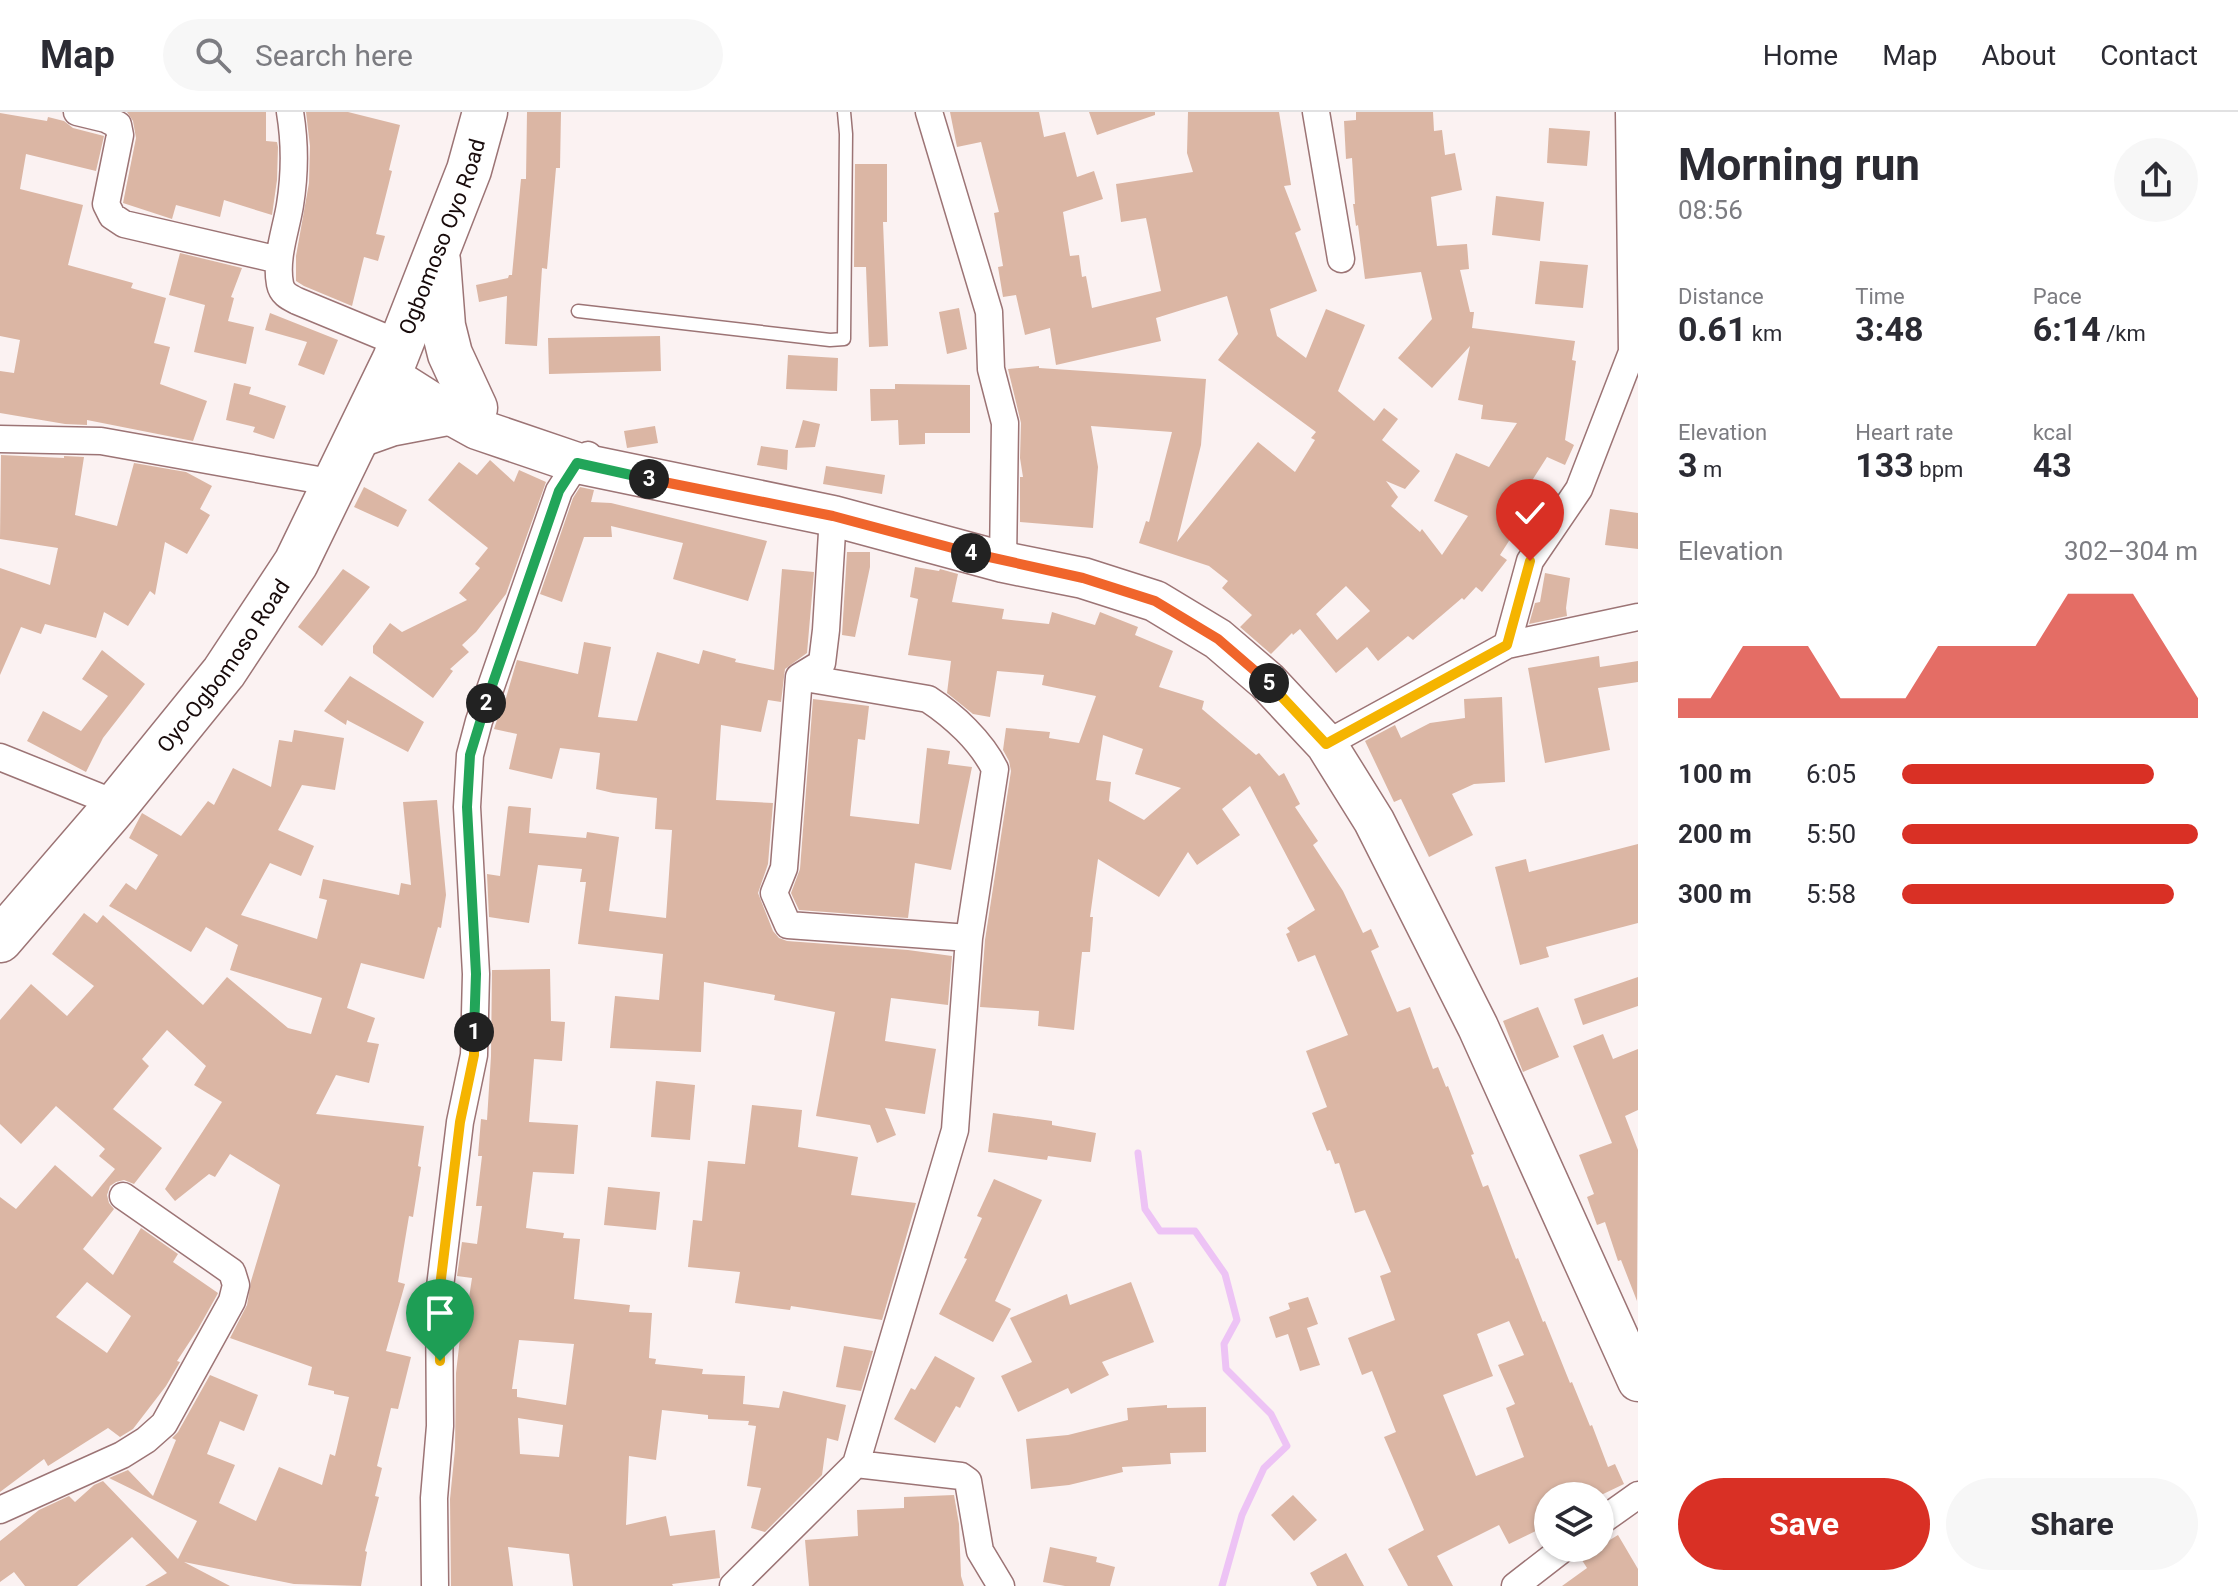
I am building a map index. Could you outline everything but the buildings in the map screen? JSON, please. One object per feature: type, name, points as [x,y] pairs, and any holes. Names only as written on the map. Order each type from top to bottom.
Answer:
[{"type":"highway","name":"Ogbomoso Oyo Road","points":[[394,359],[469,170],[485,112]]},
{"type":"highway","points":[[359,435],[390,424],[461,410],[443,326],[437,250]]},
{"type":"highway","name":"Oyo-Ogbomoso Road","points":[[4,930],[117,804],[224,672],[296,563],[394,359]]},
{"type":"main road","points":[[394,359],[461,410],[477,429],[597,462],[833,516],[1003,562],[1083,578],[1155,601],[1218,639],[1267,681],[1326,744],[1374,821],[1478,1027],[1638,1381]]},
{"type":"street","points":[[77,112],[118,125],[120,135],[106,204],[112,216],[124,224],[279,260]]},
{"type":"street","points":[[290,112],[293,172],[279,260],[280,287],[286,295],[394,359]]},
{"type":"street","points":[[929,112],[989,312],[991,369],[1005,423],[1003,562]]},
{"type":"street","points":[[1316,112],[1341,259]]},
{"type":"street","points":[[1507,645],[1530,561],[1579,489],[1635,351],[1634,163],[1629,112]]},
{"type":"street","points":[[0,439],[101,441],[335,483]]},
{"type":"street","points":[[435,1586],[434,1498],[440,1426],[439,1295],[460,1122],[474,1055],[476,974],[467,807],[470,755],[559,491],[597,462]]},
{"type":"street","points":[[799,677],[822,663],[833,516]]},
{"type":"street","points":[[1326,744],[1507,645],[1638,617]]},
{"type":"street","points":[[799,677],[784,868],[774,893],[788,925],[969,938]]},
{"type":"street","points":[[733,1586],[856,1464],[955,1130],[969,938],[995,769],[986,752],[942,708],[928,699],[799,677]]},
{"type":"street","points":[[0,757],[117,804]]},
{"type":"street","points":[[0,1510],[122,1455],[164,1424],[232,1301],[236,1285],[232,1272],[123,1196]]},
{"type":"street","points":[[856,1464],[961,1476],[968,1481],[980,1551],[1001,1586]]},
{"type":"street","points":[[1614,1512],[1638,1495]]},
{"type":"street","points":[[1515,1586],[1546,1562]]},
{"type":"lane","points":[[578,311],[830,340],[844,339],[844,112]]},
{"type":"waterway","points":[[1138,1153],[1145,1209],[1160,1231],[1195,1231],[1225,1274],[1237,1320],[1224,1344],[1226,1369],[1271,1414],[1287,1446],[1264,1468],[1242,1515],[1222,1586]]},
{"type":"route","points":[[440,1361],[439,1295],[460,1122],[474,1055],[476,974],[467,807],[470,755],[559,491],[577,463],[833,516],[1003,562],[1083,578],[1155,601],[1218,639],[1267,681],[1326,744],[1507,645],[1530,561]]}]
